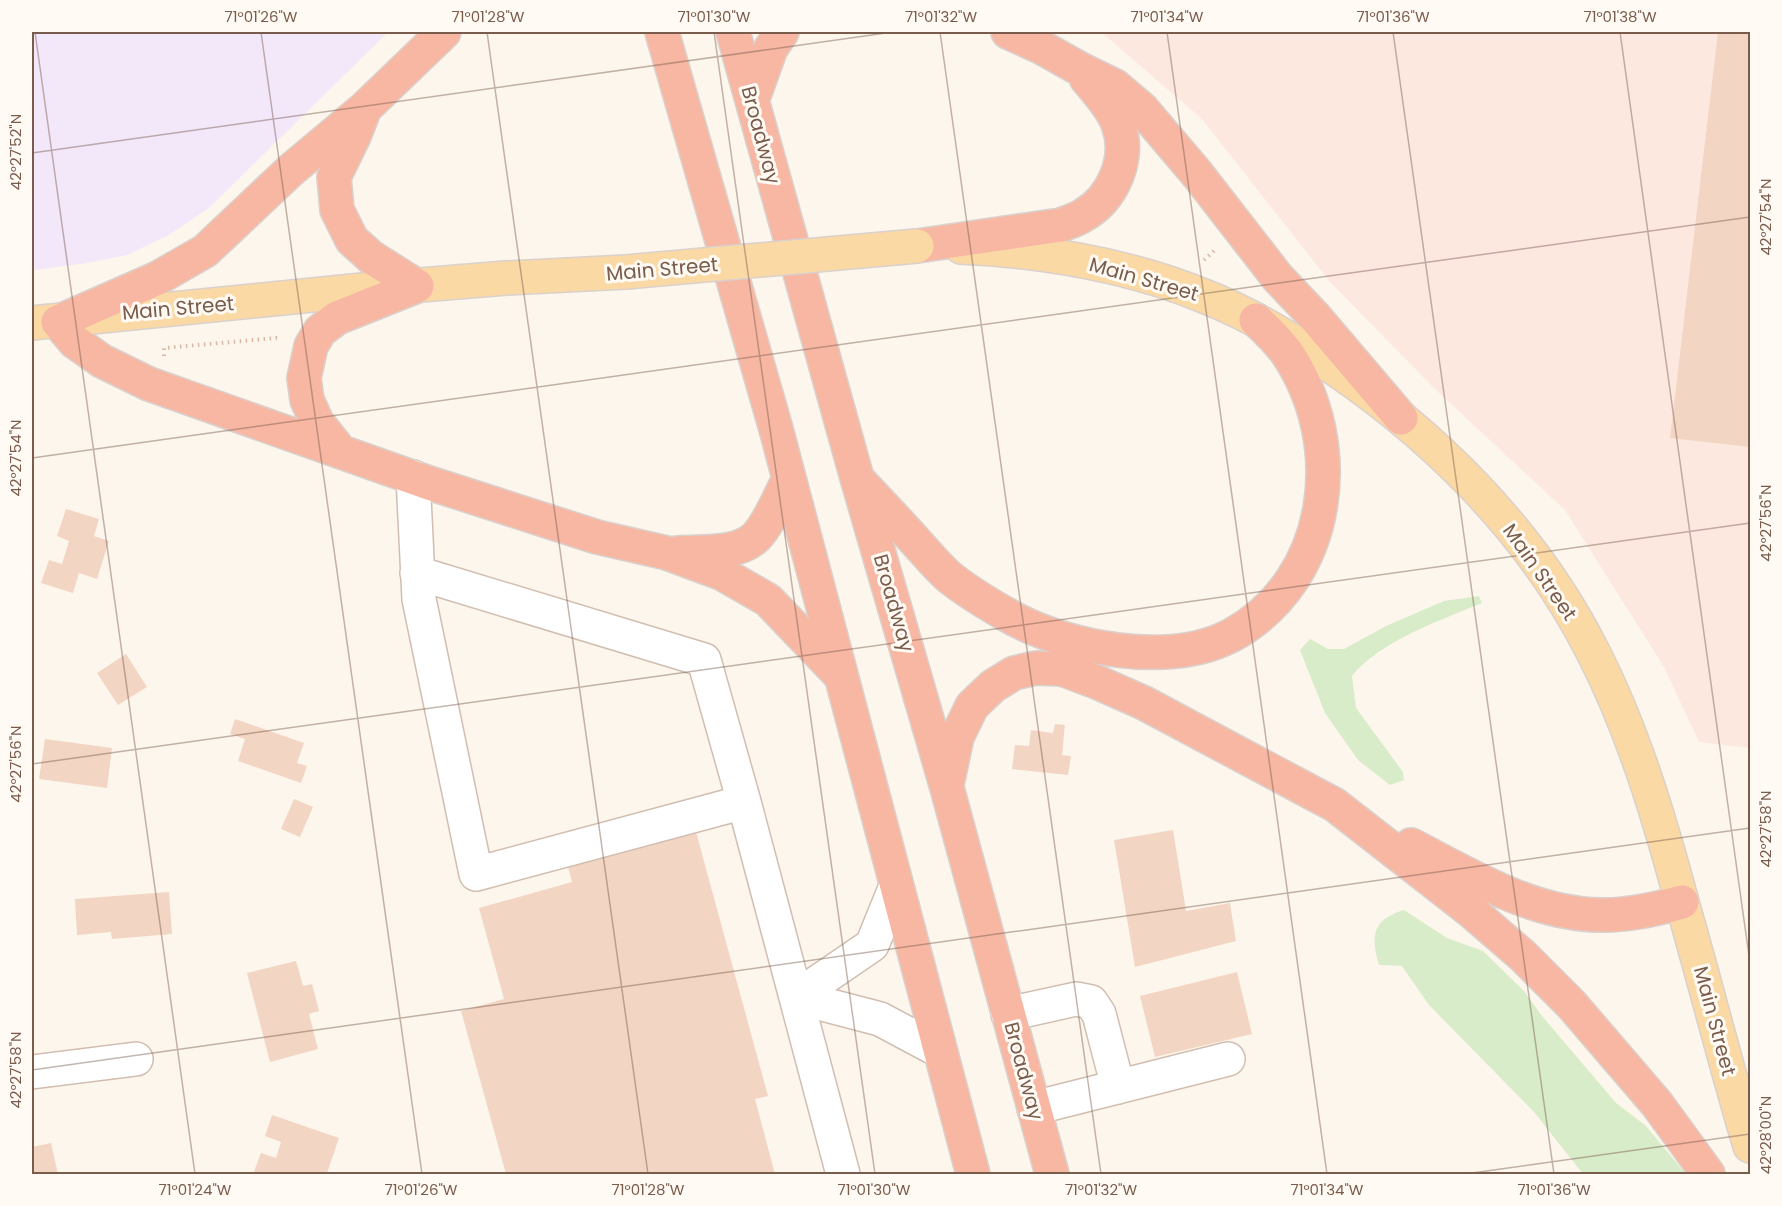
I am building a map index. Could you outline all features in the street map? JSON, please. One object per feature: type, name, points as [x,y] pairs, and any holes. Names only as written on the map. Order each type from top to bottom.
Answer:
[{"type":"highway","points":[[45,322],[158,278],[205,251],[291,170],[365,108],[444,32]]},
{"type":"highway","points":[[646,32],[665,43],[789,479],[973,1174]]},
{"type":"highway","name":"Broadway","points":[[733,32],[857,478],[947,788],[1052,1174]]},
{"type":"highway","points":[[752,101],[771,48],[782,32]]},
{"type":"highway","points":[[1008,32],[1115,86],[1142,109],[1198,175],[1278,278],[1315,317],[1401,418]]},
{"type":"highway","points":[[917,246],[1061,225],[1080,218],[1103,200],[1118,174],[1123,149],[1121,136],[1118,123],[1109,108],[1080,69]]},
{"type":"highway","points":[[365,108],[334,177],[338,210],[352,240],[371,257],[417,286]]},
{"type":"highway","points":[[340,451],[317,422],[307,400],[304,378],[311,346],[320,331],[337,318],[417,286]]},
{"type":"highway","points":[[857,478],[948,576],[994,607],[1034,628],[1083,644],[1135,652],[1196,647],[1230,636],[1270,607],[1295,576],[1313,539],[1323,484],[1320,440],[1309,396],[1286,351],[1256,320]]},
{"type":"highway","points":[[45,322],[102,362],[149,384],[412,477],[597,537],[668,554],[721,573],[768,600],[840,675]]},
{"type":"highway","points":[[668,554],[724,550],[748,543],[762,528],[789,479]]},
{"type":"highway","points":[[947,788],[957,737],[972,706],[1004,678],[1024,670],[1049,668],[1076,673],[1144,703],[1335,805],[1519,898],[1556,910],[1590,914],[1622,914],[1682,902]]},
{"type":"highway","points":[[1335,805],[1471,911],[1530,963],[1614,1052],[1657,1104],[1708,1174]]},
{"type":"main road","name":"Main Street","points":[[45,322],[507,278],[626,272],[917,246],[1008,250],[1084,261],[1204,295],[1256,320],[1288,338],[1374,395],[1491,503],[1534,558],[1582,633],[1618,707],[1638,757],[1664,836],[1750,1146]]},
{"type":"street","points":[[412,477],[419,599],[476,874],[744,802]]},
{"type":"street","points":[[417,573],[704,660],[843,1174]]},
{"type":"street","points":[[796,997],[872,945],[896,886]]},
{"type":"street","points":[[796,997],[880,1019],[940,1051]]},
{"type":"street","points":[[1008,1014],[1076,999],[1091,1002],[1099,1014],[1118,1087]]},
{"type":"street","points":[[32,1072],[136,1059]]},
{"type":"street","points":[[1034,1108],[1228,1059]]},
{"type":"path","points":[[164,360],[164,348],[276,338],[288,341]]},
{"type":"shaded area","points":[[32,32],[388,32],[209,208],[169,235],[127,255],[35,270],[32,268]]},
{"type":"shaded area","points":[[1101,32],[1750,32],[1750,748],[1699,742],[1664,667],[1565,510],[1435,389],[1330,282],[1202,119]]},
{"type":"green space","points":[[1479,596],[1482,603],[1430,624],[1395,642],[1378,652],[1352,676],[1356,708],[1403,772],[1404,780],[1390,785],[1358,760],[1325,713],[1300,650],[1310,639],[1328,649],[1344,649],[1386,626],[1444,601]]},
{"type":"green space","points":[[1404,910],[1447,938],[1483,951],[1524,991],[1542,1016],[1616,1103],[1645,1125],[1686,1174],[1583,1174],[1534,1112],[1429,1005],[1402,966],[1379,965],[1375,945],[1376,930],[1386,918]]},
{"type":"building","points":[[1718,32],[1750,32],[1750,447],[1670,438]]},
{"type":"building","points":[[66,509],[99,519],[94,536],[109,541],[97,579],[79,573],[73,593],[41,583],[49,560],[62,564],[69,541],[57,536]]},
{"type":"building","points":[[126,654],[147,687],[118,705],[97,673]]},
{"type":"building","points":[[235,719],[304,743],[297,763],[307,766],[301,783],[238,761],[245,739],[230,734]]},
{"type":"building","points":[[1055,724],[1065,725],[1062,755],[1071,756],[1068,775],[1012,769],[1015,745],[1029,746],[1031,730],[1053,733]]},
{"type":"building","points":[[45,739],[112,748],[107,788],[39,779]]},
{"type":"building","points":[[294,799],[313,807],[300,837],[281,829]]},
{"type":"building","points":[[1173,830],[1186,911],[1230,903],[1236,941],[1135,967],[1114,840]]},
{"type":"building","points":[[696,832],[768,1096],[755,1099],[775,1174],[506,1174],[461,1011],[504,999],[479,908],[572,882],[568,867]]},
{"type":"building","points":[[169,892],[172,934],[112,939],[111,932],[77,935],[75,899]]},
{"type":"building","points":[[296,961],[303,986],[312,984],[319,1011],[309,1014],[318,1049],[270,1062],[247,973]]},
{"type":"building","points":[[1237,972],[1252,1034],[1155,1057],[1140,996]]},
{"type":"building","points":[[272,1115],[339,1138],[327,1173],[330,1174],[253,1174],[261,1153],[276,1158],[281,1142],[265,1136]]},
{"type":"building","points":[[51,1143],[58,1174],[32,1174],[32,1147]]}]
